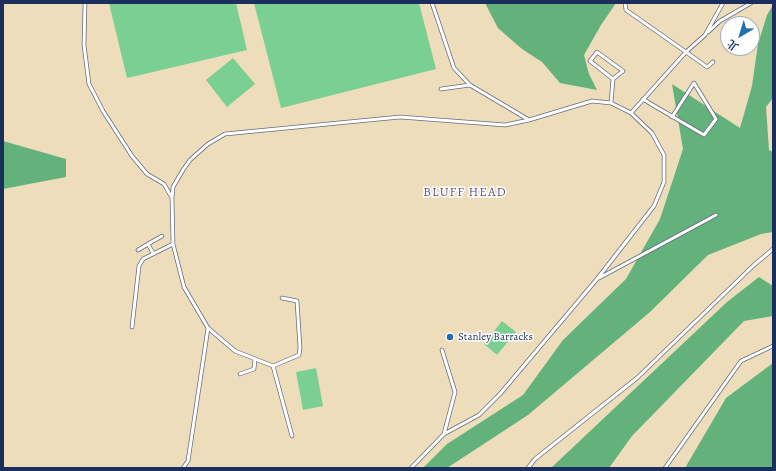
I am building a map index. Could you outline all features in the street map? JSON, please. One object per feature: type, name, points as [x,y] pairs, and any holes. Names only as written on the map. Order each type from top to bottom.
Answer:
[{"type":"lane","points":[[85,3],[84,45],[89,84],[132,156],[147,174],[164,184],[172,198]]},
{"type":"lane","points":[[432,3],[454,68],[470,85],[529,120]]},
{"type":"lane","points":[[625,3],[626,10],[707,67],[713,62]]},
{"type":"lane","points":[[705,36],[723,3]]},
{"type":"lane","points":[[631,113],[686,52],[720,21],[751,3]]},
{"type":"lane","points":[[612,103],[613,79],[623,71],[597,52],[590,61],[613,79]]},
{"type":"lane","points":[[643,99],[672,117],[704,135],[716,119],[694,83],[672,117]]},
{"type":"lane","points":[[441,89],[470,85]]},
{"type":"lane","points":[[282,298],[297,301],[300,348],[299,355],[273,366],[235,351],[208,328],[184,288],[174,244],[173,187],[190,160],[208,144],[225,134],[400,117],[505,124],[529,120],[592,101],[612,103],[631,113],[652,133],[664,155],[664,182],[654,206],[596,279],[500,394],[479,415],[444,434],[411,468]]},
{"type":"lane","points":[[596,279],[716,215]]},
{"type":"lane","points":[[138,250],[162,236]]},
{"type":"lane","points":[[148,244],[153,253]]},
{"type":"lane","points":[[132,327],[139,266],[143,259],[174,244]]},
{"type":"lane","points":[[528,468],[535,459],[636,378],[754,265],[773,249]]},
{"type":"lane","points":[[183,468],[188,461],[208,328]]},
{"type":"lane","points":[[665,468],[741,361],[773,346]]},
{"type":"lane","points":[[442,350],[455,392],[444,434]]},
{"type":"lane","points":[[254,369],[255,359]]},
{"type":"lane","points":[[273,366],[292,436]]},
{"type":"lane","points":[[240,374],[260,367]]},
{"type":"green space","points":[[109,3],[236,3],[247,50],[127,78]]},
{"type":"green space","points":[[254,3],[419,3],[436,69],[281,108]]},
{"type":"green space","points":[[485,3],[616,3],[601,25],[584,55],[589,74],[597,90],[560,83],[542,62],[522,49],[498,28]]},
{"type":"green space","points":[[773,5],[773,98],[766,107],[769,150],[773,152],[773,232],[761,234],[708,255],[650,312],[528,415],[447,468],[423,468],[447,444],[523,395],[563,340],[626,279],[660,219],[683,149],[672,84],[740,128],[752,86],[756,56],[760,56],[760,38],[767,15]]},
{"type":"green space","points":[[233,58],[255,84],[227,107],[206,80]]},
{"type":"green space","points":[[3,141],[66,159],[66,177],[3,189]]},
{"type":"green space","points":[[759,277],[773,286],[773,316],[744,321],[632,436],[609,468],[551,468],[727,302]]},
{"type":"green space","points":[[502,321],[516,332],[497,355],[484,344]]},
{"type":"green space","points":[[773,363],[773,468],[685,468],[726,398]]},
{"type":"green space","points":[[316,368],[323,406],[303,410],[296,372]]},
{"type":"place","name":"Stanley Barracks","points":[[450,337]]},
{"type":"district","name":"BLUFF HEAD","points":[[465,193]]}]
